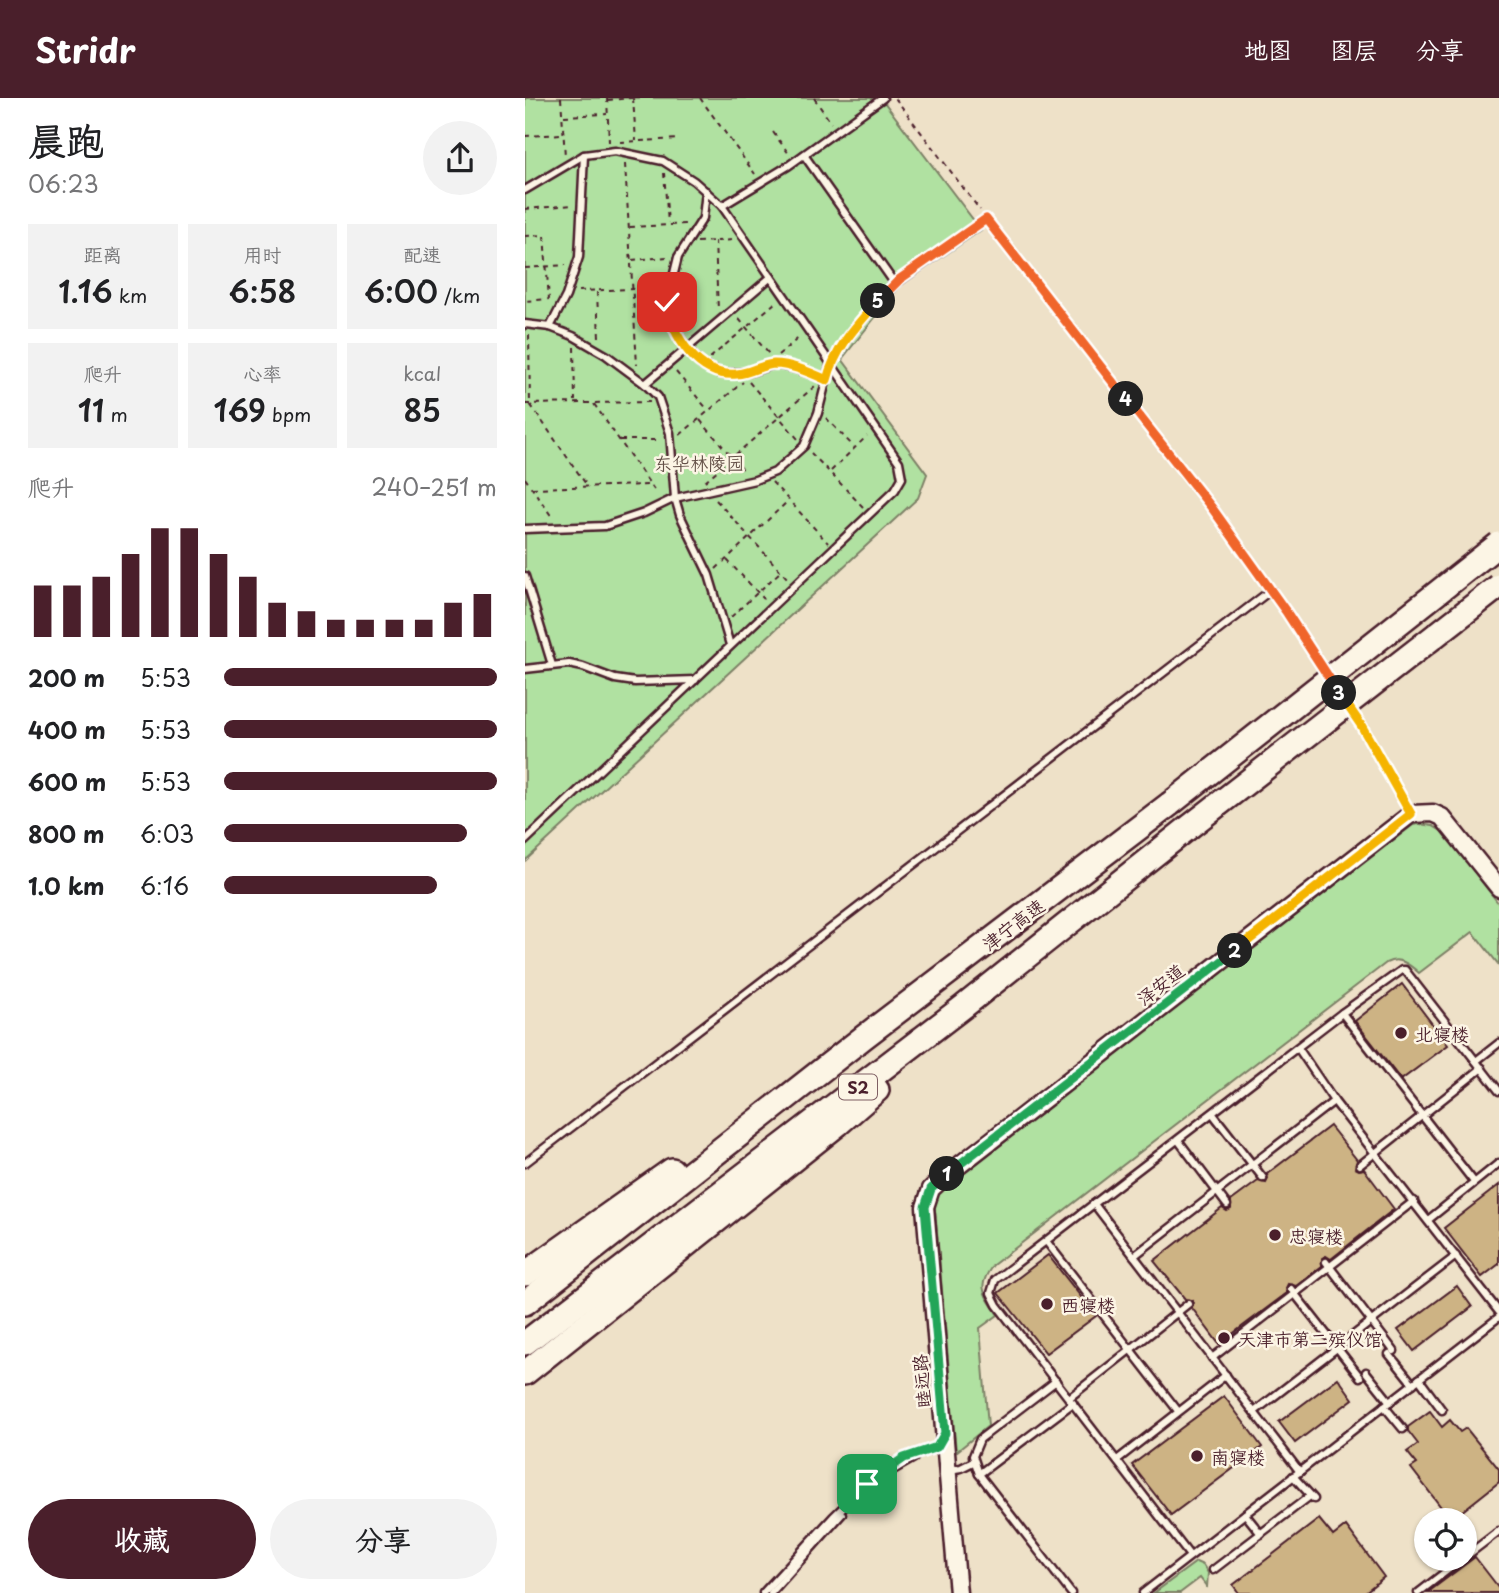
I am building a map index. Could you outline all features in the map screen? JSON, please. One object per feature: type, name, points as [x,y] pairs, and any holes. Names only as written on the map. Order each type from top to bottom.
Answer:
[{"type":"highway","name":"津宁高速","points":[[525,1303],[864,1037],[1170,804],[1499,544]]},
{"type":"highway","name":"津宁高速","points":[[525,1343],[963,1007],[1499,586]]},
{"type":"highway","points":[[525,1373],[838,1124],[883,1085],[963,1007]]},
{"type":"highway","points":[[525,1273],[864,1037]]},
{"type":"street","points":[[1411,814],[1433,813],[1442,817],[1499,888]]},
{"type":"street","name":"泽安道","points":[[925,1207],[931,1189],[943,1178],[1411,814]]},
{"type":"street","name":"睦远路","points":[[925,1207],[958,1593]]},
{"type":"lane","points":[[722,206],[795,162],[883,98]]},
{"type":"lane","points":[[525,190],[584,155],[624,152],[663,161],[706,191],[722,206],[831,362],[899,462],[902,478],[895,490],[525,841]]},
{"type":"lane","points":[[550,327],[568,292],[577,264],[584,155]]},
{"type":"lane","points":[[804,155],[895,284]]},
{"type":"lane","points":[[706,191],[703,218],[678,257],[667,302],[671,322],[686,348],[702,365],[712,371],[735,375],[769,365],[783,365],[826,382]]},
{"type":"lane","points":[[525,529],[605,526],[644,513],[675,498],[767,476],[786,464],[804,446],[818,410],[831,362],[857,326],[895,284],[986,219]]},
{"type":"lane","points":[[645,384],[771,277]]},
{"type":"lane","points":[[527,324],[550,327],[599,351],[645,384],[660,402],[671,441],[675,498],[680,515],[709,575],[730,645]]},
{"type":"lane","points":[[525,576],[552,664]]},
{"type":"lane","points":[[525,1163],[1271,590]]},
{"type":"lane","points":[[525,669],[552,664],[583,667],[615,680],[695,680]]},
{"type":"lane","points":[[1190,1556],[997,1305],[991,1293],[995,1280],[1399,971],[1405,970],[1499,1091]]},
{"type":"lane","points":[[1342,1013],[1474,1182]]},
{"type":"lane","points":[[1476,1061],[1499,1043]]},
{"type":"lane","points":[[1298,1048],[1335,1101],[1499,1312]]},
{"type":"lane","points":[[1360,1165],[1482,1068]]},
{"type":"lane","points":[[1490,1080],[1499,1073]]},
{"type":"lane","points":[[1134,1256],[1335,1101]]},
{"type":"lane","points":[[1213,1114],[1263,1178]]},
{"type":"lane","points":[[1178,1140],[1227,1205]]},
{"type":"lane","points":[[1428,1220],[1499,1163]]},
{"type":"lane","points":[[1212,1358],[1293,1291],[1414,1201]]},
{"type":"lane","points":[[1094,1204],[1254,1412],[1312,1498],[1213,1570]]},
{"type":"lane","points":[[1046,1241],[1178,1411]]},
{"type":"lane","points":[[1254,1412],[1456,1256]]},
{"type":"lane","points":[[1328,1265],[1371,1321],[1413,1384]]},
{"type":"lane","points":[[1293,1291],[1387,1404],[1403,1429]]},
{"type":"lane","points":[[979,1474],[1071,1400],[1130,1348],[1188,1304]]},
{"type":"lane","points":[[1143,1593],[1499,1317]]},
{"type":"lane","points":[[1117,1460],[1226,1375]]},
{"type":"lane","points":[[1419,1379],[1442,1410]]},
{"type":"lane","points":[[1056,1381],[980,1439],[973,1462],[979,1474],[1071,1593]]},
{"type":"lane","points":[[763,1593],[867,1484],[904,1458],[937,1447],[945,1433]]},
{"type":"lane","points":[[771,1593],[838,1518],[886,1474],[913,1458],[929,1453],[940,1454],[949,1467],[961,1468],[973,1462]]},
{"type":"lane","points":[[1245,1514],[1261,1535]]},
{"type":"lane","points":[[1477,1548],[1499,1531]]},
{"type":"lane","points":[[1418,1593],[1446,1571]]},
{"type":"path","points":[[561,98],[566,165]]},
{"type":"path","points":[[610,143],[607,99],[632,98],[636,141]]},
{"type":"path","points":[[700,98],[761,183]]},
{"type":"path","points":[[814,98],[837,131]]},
{"type":"path","points":[[895,98],[1212,508],[1271,590],[1325,673]]},
{"type":"path","points":[[562,116],[608,114]]},
{"type":"path","points":[[773,132],[795,162]]},
{"type":"path","points":[[525,136],[564,134]]},
{"type":"path","points":[[584,155],[590,144],[679,139]]},
{"type":"path","points":[[624,152],[638,379]]},
{"type":"path","points":[[663,161],[668,225]]},
{"type":"path","points":[[525,209],[582,205]]},
{"type":"path","points":[[629,227],[701,223]]},
{"type":"path","points":[[525,236],[544,234],[549,299],[525,301]]},
{"type":"path","points":[[693,243],[738,239]]},
{"type":"path","points":[[715,241],[719,320]]},
{"type":"path","points":[[631,260],[678,257]]},
{"type":"path","points":[[525,268],[577,264]]},
{"type":"path","points":[[568,292],[633,289]]},
{"type":"path","points":[[597,290],[599,351]]},
{"type":"path","points":[[702,365],[784,296]]},
{"type":"path","points":[[731,310],[773,359],[808,330]]},
{"type":"path","points":[[527,324],[530,404],[588,487]]},
{"type":"path","points":[[573,336],[575,403]]},
{"type":"path","points":[[668,363],[709,411]]},
{"type":"path","points":[[619,440],[671,441],[746,379],[804,446],[870,514]]},
{"type":"path","points":[[794,585],[702,490],[701,485],[818,384],[826,382]]},
{"type":"path","points":[[525,404],[660,402]]},
{"type":"path","points":[[594,403],[663,503]]},
{"type":"path","points":[[818,410],[855,448]]},
{"type":"path","points":[[699,419],[752,481]]},
{"type":"path","points":[[830,472],[876,428]]},
{"type":"path","points":[[767,476],[833,548]]},
{"type":"path","points":[[525,478],[559,528]]},
{"type":"path","points":[[532,488],[651,485]]},
{"type":"path","points":[[709,575],[789,500]]},
{"type":"path","points":[[726,559],[771,607]]},
{"type":"path","points":[[730,618],[781,571]]},
{"type":"path","points":[[1354,715],[1411,814]]},
{"type":"green space","name":"东华林陵园","points":[[525,98],[881,98],[981,230],[901,285],[842,359],[927,474],[918,498],[525,861]]},
{"type":"green space","points":[[1413,825],[1433,826],[1443,832],[1499,904],[1499,965],[1473,932],[1419,973],[1400,961],[1386,963],[993,1265],[983,1285],[998,1315],[980,1328],[988,1426],[956,1452],[935,1210],[941,1189]]},
{"type":"green space","points":[[1196,1562],[1203,1565],[1208,1573],[1207,1587],[1200,1578],[1180,1593],[1154,1593]]},
{"type":"building","name":"北寝楼","points":[[1402,984],[1448,1045],[1401,1080],[1355,1021]]},
{"type":"building","name":"忠寝楼","points":[[1330,1126],[1357,1160],[1355,1168],[1364,1169],[1394,1209],[1331,1259],[1326,1256],[1322,1258],[1322,1266],[1296,1286],[1288,1284],[1287,1293],[1219,1344],[1192,1308],[1193,1301],[1185,1299],[1154,1261],[1222,1208],[1227,1211],[1231,1209],[1231,1201],[1258,1181],[1266,1183],[1267,1174]]},
{"type":"building","points":[[1499,1185],[1499,1264],[1482,1277],[1444,1228]]},
{"type":"building","name":"西寝楼","points":[[1048,1255],[1096,1316],[1046,1353],[998,1293]]},
{"type":"building","points":[[1457,1286],[1472,1307],[1414,1351],[1398,1330]]},
{"type":"building","points":[[1338,1378],[1353,1399],[1295,1443],[1279,1422]]},
{"type":"building","name":"南寝楼","points":[[1224,1396],[1262,1447],[1171,1515],[1132,1465]]},
{"type":"building","points":[[1430,1411],[1442,1427],[1450,1420],[1460,1432],[1466,1428],[1499,1469],[1499,1482],[1466,1508],[1442,1508],[1411,1468],[1417,1464],[1407,1452],[1418,1444],[1408,1427]]},
{"type":"building","points":[[1319,1519],[1333,1536],[1346,1526],[1384,1577],[1364,1593],[1239,1593],[1233,1585]]},
{"type":"building","points":[[1477,1560],[1499,1588],[1499,1593],[1427,1593],[1456,1571],[1477,1571]]},
{"type":"place","name":"北寝楼","points":[[1401,1033]]},
{"type":"place","name":"忠寝楼","points":[[1275,1235]]},
{"type":"place","name":"西寝楼","points":[[1047,1304]]},
{"type":"place","name":"天津市第二殡仪馆","points":[[1224,1338]]},
{"type":"place","name":"南寝楼","points":[[1197,1456]]},
{"type":"route","points":[[667,302],[671,322],[686,348],[702,365],[712,371],[735,375],[775,364],[809,372],[827,380],[831,362],[842,344],[886,292],[900,279],[986,219],[1212,508],[1287,613],[1361,725],[1411,814],[931,1189],[925,1207],[945,1433],[937,1447],[904,1458],[867,1484]]}]
